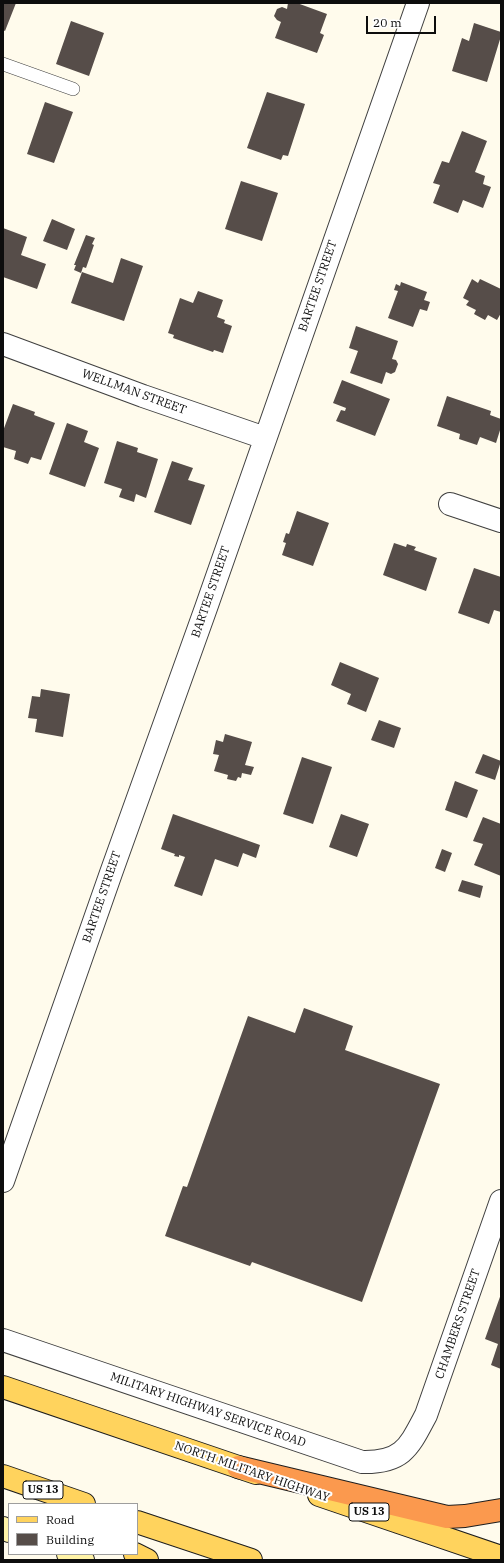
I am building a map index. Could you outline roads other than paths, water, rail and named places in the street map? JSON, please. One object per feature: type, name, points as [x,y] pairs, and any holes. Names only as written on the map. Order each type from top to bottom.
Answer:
[{"type":"highway","points":[[238,1467],[446,1517],[466,1516],[501,1510]]},
{"type":"main road","name":"NORTH MILITARY HIGHWAY","points":[[3,1387],[501,1557]]},
{"type":"main road","points":[[6,1477],[50,1503]]},
{"type":"main road","name":"US 13","points":[[6,1477],[81,1503]]},
{"type":"main road","points":[[138,1522],[251,1560]]},
{"type":"main road","points":[[137,1555],[147,1560]]},
{"type":"street","name":"BARTEE STREET","points":[[3,1181],[418,3]]},
{"type":"street","name":"WELLMAN STREET","points":[[3,344],[143,396],[265,438]]},
{"type":"street","points":[[450,504],[501,521]]},
{"type":"street","name":"CHAMBERS STREET","points":[[410,1445],[426,1415],[501,1201]]},
{"type":"street","name":"MILITARY HIGHWAY SERVICE ROAD","points":[[3,1340],[362,1462],[379,1463],[397,1456],[410,1445]]},
{"type":"street","points":[[70,1555],[83,1560]]},
{"type":"lane","points":[[3,64],[73,89]]}]
